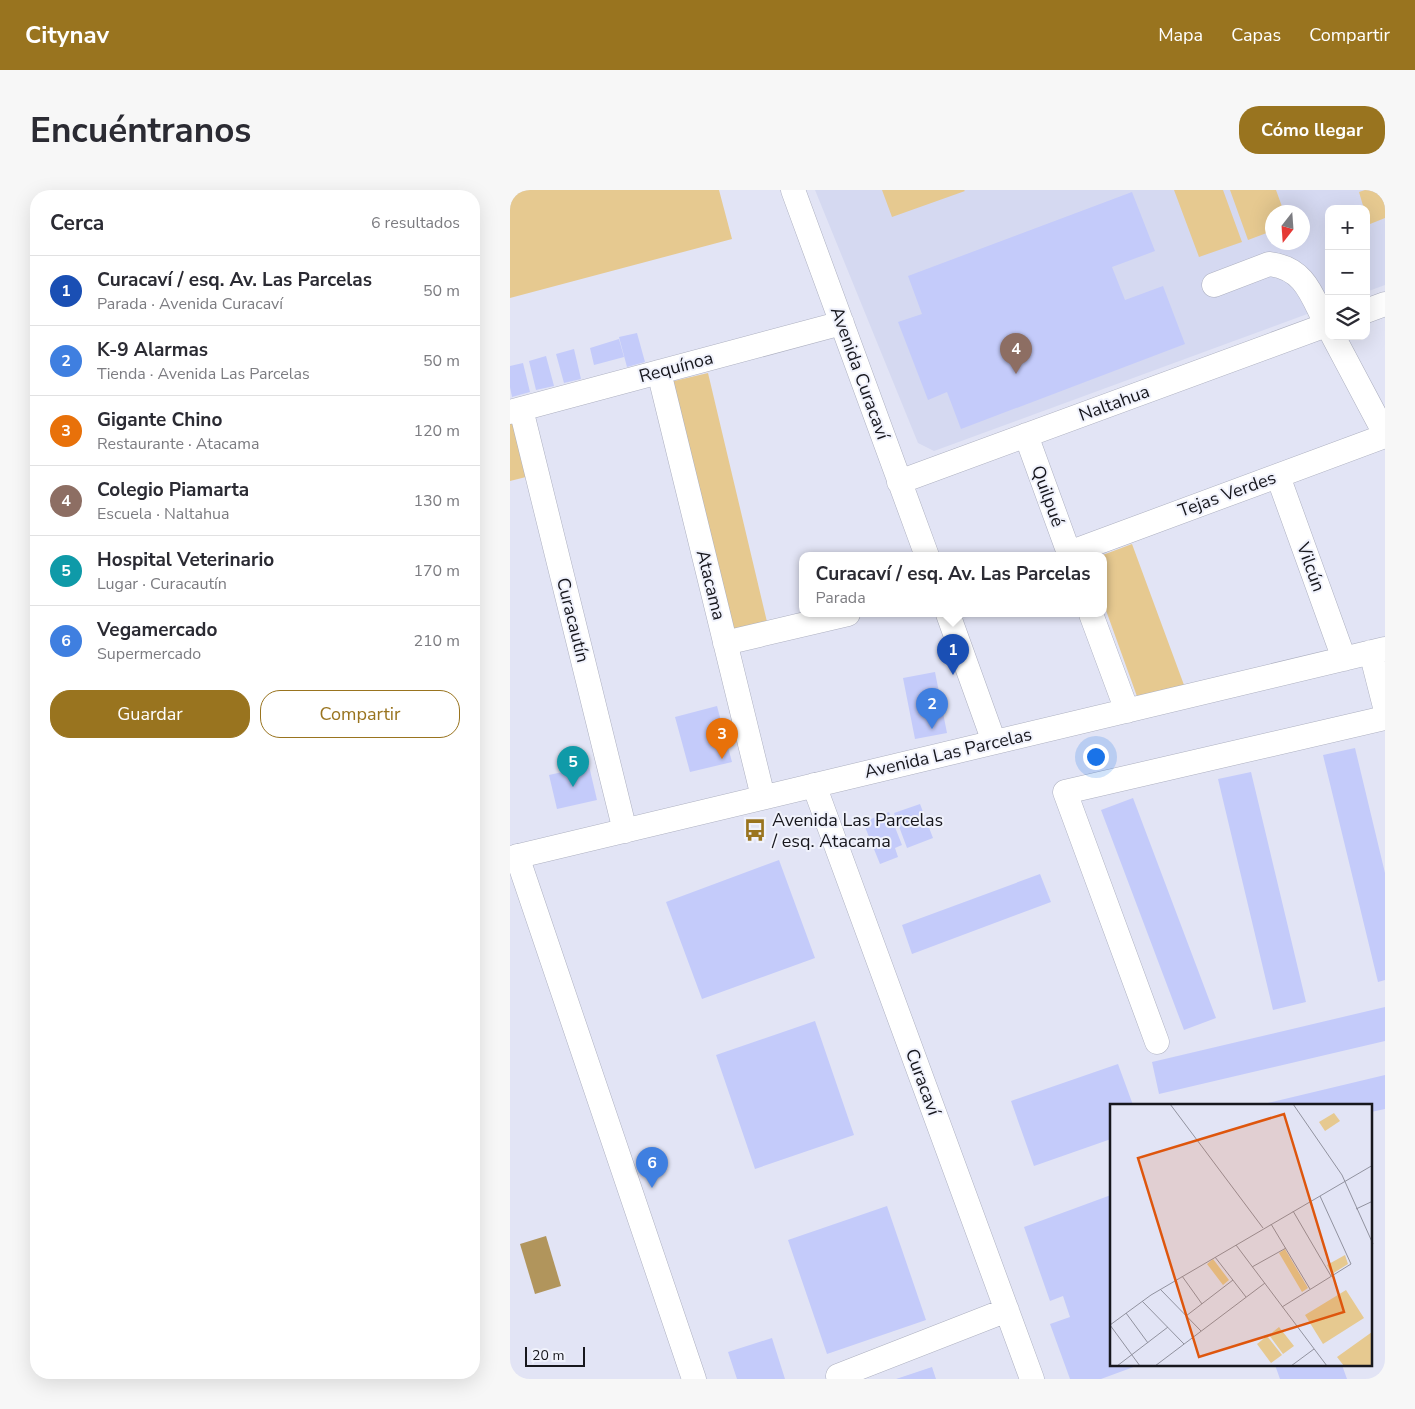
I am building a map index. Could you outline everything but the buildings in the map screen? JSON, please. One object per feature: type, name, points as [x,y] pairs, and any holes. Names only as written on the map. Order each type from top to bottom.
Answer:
[{"type":"street","name":"Avenida Curacaví","points":[[793,190],[925,552]]},
{"type":"street","points":[[1214,285],[1270,264],[1279,265],[1290,270],[1312,291],[1325,320]]},
{"type":"street","points":[[1370,309],[1385,304]]},
{"type":"street","name":"Requínoa","points":[[516,410],[842,323]]},
{"type":"street","name":"Naltahua","points":[[899,482],[1026,435],[1325,330]]},
{"type":"street","points":[[1335,340],[1385,435]]},
{"type":"street","name":"Atacama","points":[[659,372],[763,797]]},
{"type":"street","name":"Curacautín","points":[[516,410],[625,830]]},
{"type":"street","name":"Quilpué","points":[[1026,435],[1069,552]]},
{"type":"street","name":"Tejas Verdes","points":[[1078,552],[1385,435]]},
{"type":"street","name":"Vilcún","points":[[1278,476],[1344,659]]},
{"type":"street","points":[[725,643],[835,617]]},
{"type":"street","points":[[949,617],[994,742]]},
{"type":"street","points":[[1092,617],[1127,711]]},
{"type":"street","points":[[1378,651],[1385,707]]},
{"type":"street","name":"Avenida Las Parcelas","points":[[513,857],[1378,651]]},
{"type":"street","points":[[1157,1042],[1065,792],[1385,718]]},
{"type":"street","name":"Curacaví","points":[[814,785],[1032,1379]]},
{"type":"street","points":[[513,857],[694,1379]]},
{"type":"street","points":[[838,1376],[1007,1310]]},
{"type":"shaded area","points":[[510,190],[719,190],[732,239],[510,298]]},
{"type":"shaded area","points":[[815,190],[1385,190],[1385,285],[1370,291],[1370,205],[1325,205],[1325,307],[934,451],[918,443]]},
{"type":"shaded area","points":[[882,190],[964,190],[965,191],[892,217]]},
{"type":"shaded area","points":[[1174,190],[1223,190],[1242,242],[1199,257]]},
{"type":"shaded area","points":[[1230,190],[1276,190],[1281,205],[1265,205],[1265,234],[1248,240]]},
{"type":"shaded area","points":[[1365,190],[1385,190],[1385,218],[1370,224],[1370,205],[1363,205],[1359,192]]},
{"type":"shaded area","points":[[708,373],[768,626],[730,635],[670,382]]},
{"type":"shaded area","points":[[513,419],[526,477],[510,481],[510,420]]},
{"type":"shaded area","points":[[1132,544],[1184,685],[1139,702],[1107,613],[1107,553]]},
{"type":"shaded area","points":[[546,1236],[561,1286],[535,1294],[520,1244]]},
{"type":"place","name":"Colegio Piamarta","points":[[1016,374]]},
{"type":"place","name":"Curacaví / esq. Av. Las Parcelas","points":[[953,675]]},
{"type":"place","name":"K-9 Alarmas","points":[[932,729]]},
{"type":"place","name":"Gigante Chino","points":[[722,759]]},
{"type":"place","name":"Hospital Veterinario","points":[[573,787]]},
{"type":"place","name":"Avenida Las Parcelas / esq. Atacama","points":[[755,830]]},
{"type":"place","name":"Vegamercado","points":[[652,1188]]}]
